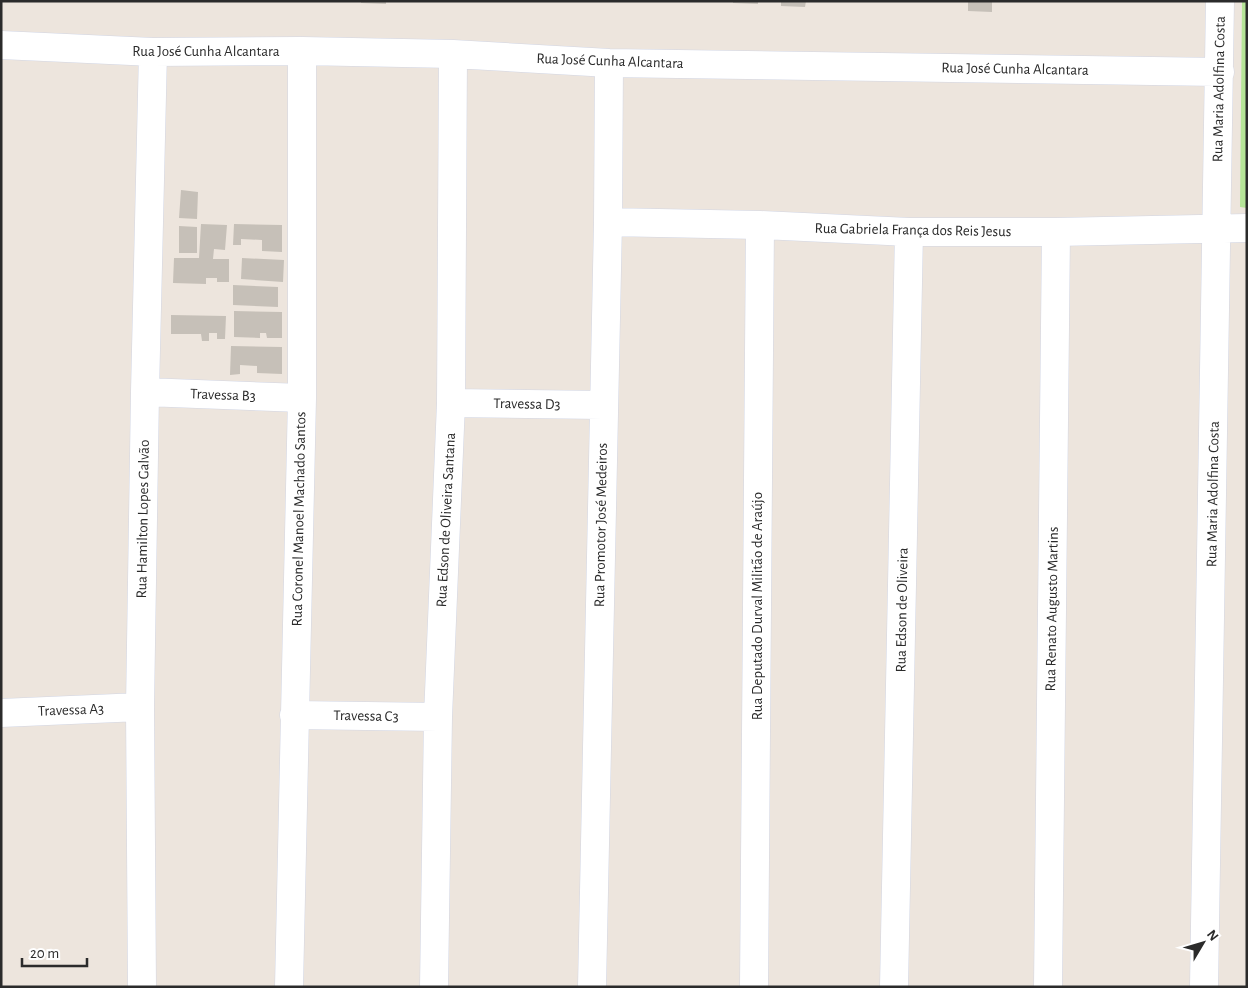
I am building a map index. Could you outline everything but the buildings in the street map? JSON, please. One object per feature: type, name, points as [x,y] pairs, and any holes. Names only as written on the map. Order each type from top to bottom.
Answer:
[{"type":"street","name":"Rua Maria Adolfina Costa","points":[[1204,987],[1218,228],[1220,1]]},
{"type":"street","name":"Rua José Cunha Alcantara","points":[[1,45],[153,52],[302,51],[453,54],[609,63],[1220,72]]},
{"type":"street","name":"Rua Coronel Manoel Machado Santos","points":[[289,987],[302,398],[302,51]]},
{"type":"street","name":"Rua Hamilton Lopes Galvão","points":[[142,987],[140,707],[153,52]]},
{"type":"street","name":"Rua Edson de Oliveira Santana","points":[[434,987],[438,717],[451,403],[453,54]]},
{"type":"street","name":"Rua Promotor José Medeiros","points":[[592,987],[608,222],[609,63]]},
{"type":"street","name":"Rua Gabriela França dos Reis Jesus","points":[[608,222],[760,225],[909,232],[1056,232],[1247,228]]},
{"type":"street","name":"Rua Deputado Durval Militão de Araújo","points":[[754,987],[760,225]]},
{"type":"street","name":"Rua Edson de Oliveira","points":[[894,987],[909,232]]},
{"type":"street","name":"Rua Renato Augusto Martins","points":[[1048,987],[1056,232]]},
{"type":"street","name":"Travessa B3","points":[[145,392],[302,398]]},
{"type":"street","name":"Travessa D3","points":[[451,403],[603,405]]},
{"type":"street","name":"Travessa A3","points":[[1,713],[140,707]]},
{"type":"street","name":"Travessa C3","points":[[294,716],[438,717]]},
{"type":"green space","points":[[1242,1],[1247,1],[1247,208],[1240,207]]}]
